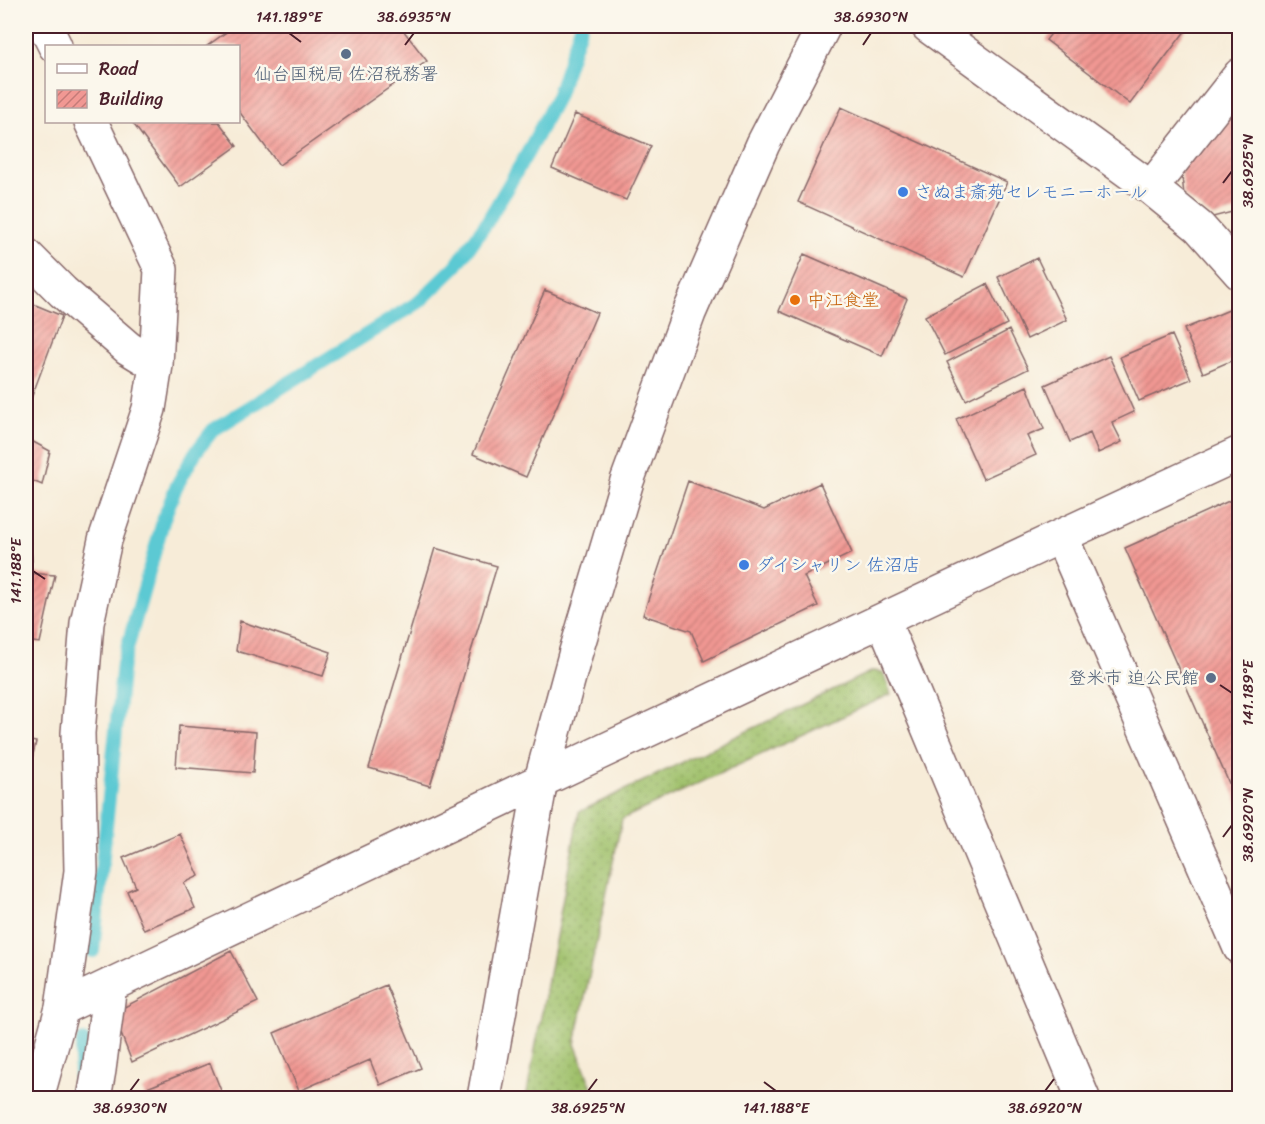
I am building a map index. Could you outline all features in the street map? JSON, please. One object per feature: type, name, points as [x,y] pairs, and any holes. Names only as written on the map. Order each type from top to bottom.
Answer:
[{"type":"street","points":[[45,26],[54,45]]},
{"type":"street","points":[[484,1098],[541,780],[575,655],[627,481],[689,312],[763,144],[824,26]]},
{"type":"street","points":[[928,26],[1151,188],[1199,227],[1239,273]]},
{"type":"street","points":[[1151,188],[1239,75]]},
{"type":"street","points":[[37,1098],[62,1008],[81,871],[78,733],[87,623],[105,540],[149,409],[156,365],[162,269],[91,123]]},
{"type":"street","points":[[26,255],[63,292],[128,348],[156,365]]},
{"type":"street","points":[[62,1008],[541,780],[1239,453]]},
{"type":"street","points":[[1061,536],[1229,895],[1239,948]]},
{"type":"street","points":[[883,620],[1083,1098]]},
{"type":"street","points":[[94,1098],[110,986]]},
{"type":"green space","points":[[872,671],[883,672],[891,694],[622,819],[575,1044],[596,1098],[526,1098],[579,812]]},
{"type":"building","points":[[235,26],[400,26],[427,61],[279,165],[240,113],[240,45],[208,45]]},
{"type":"building","points":[[1057,26],[1189,26],[1130,104],[1046,40]]},
{"type":"building","points":[[1240,90],[1240,210],[1213,217],[1184,195],[1181,167]]},
{"type":"building","name":"さぬま斎苑セレモニーホール","points":[[841,107],[1007,182],[964,277],[798,202]]},
{"type":"building","points":[[575,114],[651,146],[626,200],[552,168]]},
{"type":"building","points":[[133,123],[220,123],[237,146],[180,187]]},
{"type":"building","points":[[804,254],[907,299],[882,356],[779,311]]},
{"type":"building","points":[[1037,258],[1067,320],[1027,339],[998,277]]},
{"type":"building","points":[[987,284],[1007,324],[945,355],[925,316]]},
{"type":"building","points":[[545,290],[597,313],[526,477],[473,454]]},
{"type":"building","points":[[26,301],[62,316],[26,412]]},
{"type":"building","points":[[1236,307],[1240,315],[1240,357],[1203,373],[1184,329]]},
{"type":"building","points":[[1009,330],[1028,369],[966,400],[947,362]]},
{"type":"building","points":[[1172,335],[1191,379],[1139,401],[1120,357]]},
{"type":"building","points":[[1109,356],[1134,412],[1112,422],[1122,442],[1098,453],[1090,433],[1070,442],[1045,385]]},
{"type":"building","points":[[1027,386],[1044,429],[1027,436],[1036,455],[983,479],[956,419]]},
{"type":"building","points":[[26,438],[50,451],[42,485],[26,478]]},
{"type":"building","name":"ダイシャリン 佐沼店","points":[[688,481],[764,510],[820,483],[852,553],[804,576],[818,606],[704,661],[691,631],[643,615]]},
{"type":"building","name":"登米市 迫公民館","points":[[1240,496],[1240,808],[1125,548]]},
{"type":"building","points":[[27,504],[32,561],[26,561]]},
{"type":"building","points":[[435,548],[497,566],[430,786],[369,768]]},
{"type":"building","points":[[26,573],[55,575],[40,643],[26,641]]},
{"type":"building","points":[[240,621],[331,652],[323,676],[236,651]]},
{"type":"building","points":[[179,726],[256,732],[253,773],[176,767]]},
{"type":"building","points":[[26,740],[36,742],[26,783]]},
{"type":"building","points":[[180,834],[199,876],[184,883],[195,908],[144,930],[127,891],[136,887],[123,858]]},
{"type":"building","points":[[231,951],[258,1002],[132,1062],[113,1013]]},
{"type":"building","points":[[386,985],[421,1068],[380,1085],[370,1060],[299,1091],[274,1033]]},
{"type":"building","points":[[210,1063],[224,1098],[146,1098],[142,1090]]},
{"type":"waterway","points":[[93,951],[123,663],[164,518],[176,487],[195,453],[213,430],[419,302],[456,266],[487,222],[557,97],[581,26]]},
{"type":"waterway","points":[[75,1098],[79,1084],[83,1041]]},
{"type":"place","name":"仙台国税局 佐沼税務署","points":[[346,54]]},
{"type":"place","name":"さぬま斎苑セレモニーホール","points":[[903,192]]},
{"type":"place","name":"中江食堂","points":[[795,300]]},
{"type":"place","name":"ダイシャリン 佐沼店","points":[[744,565]]},
{"type":"place","name":"登米市 迫公民館","points":[[1211,678]]}]
